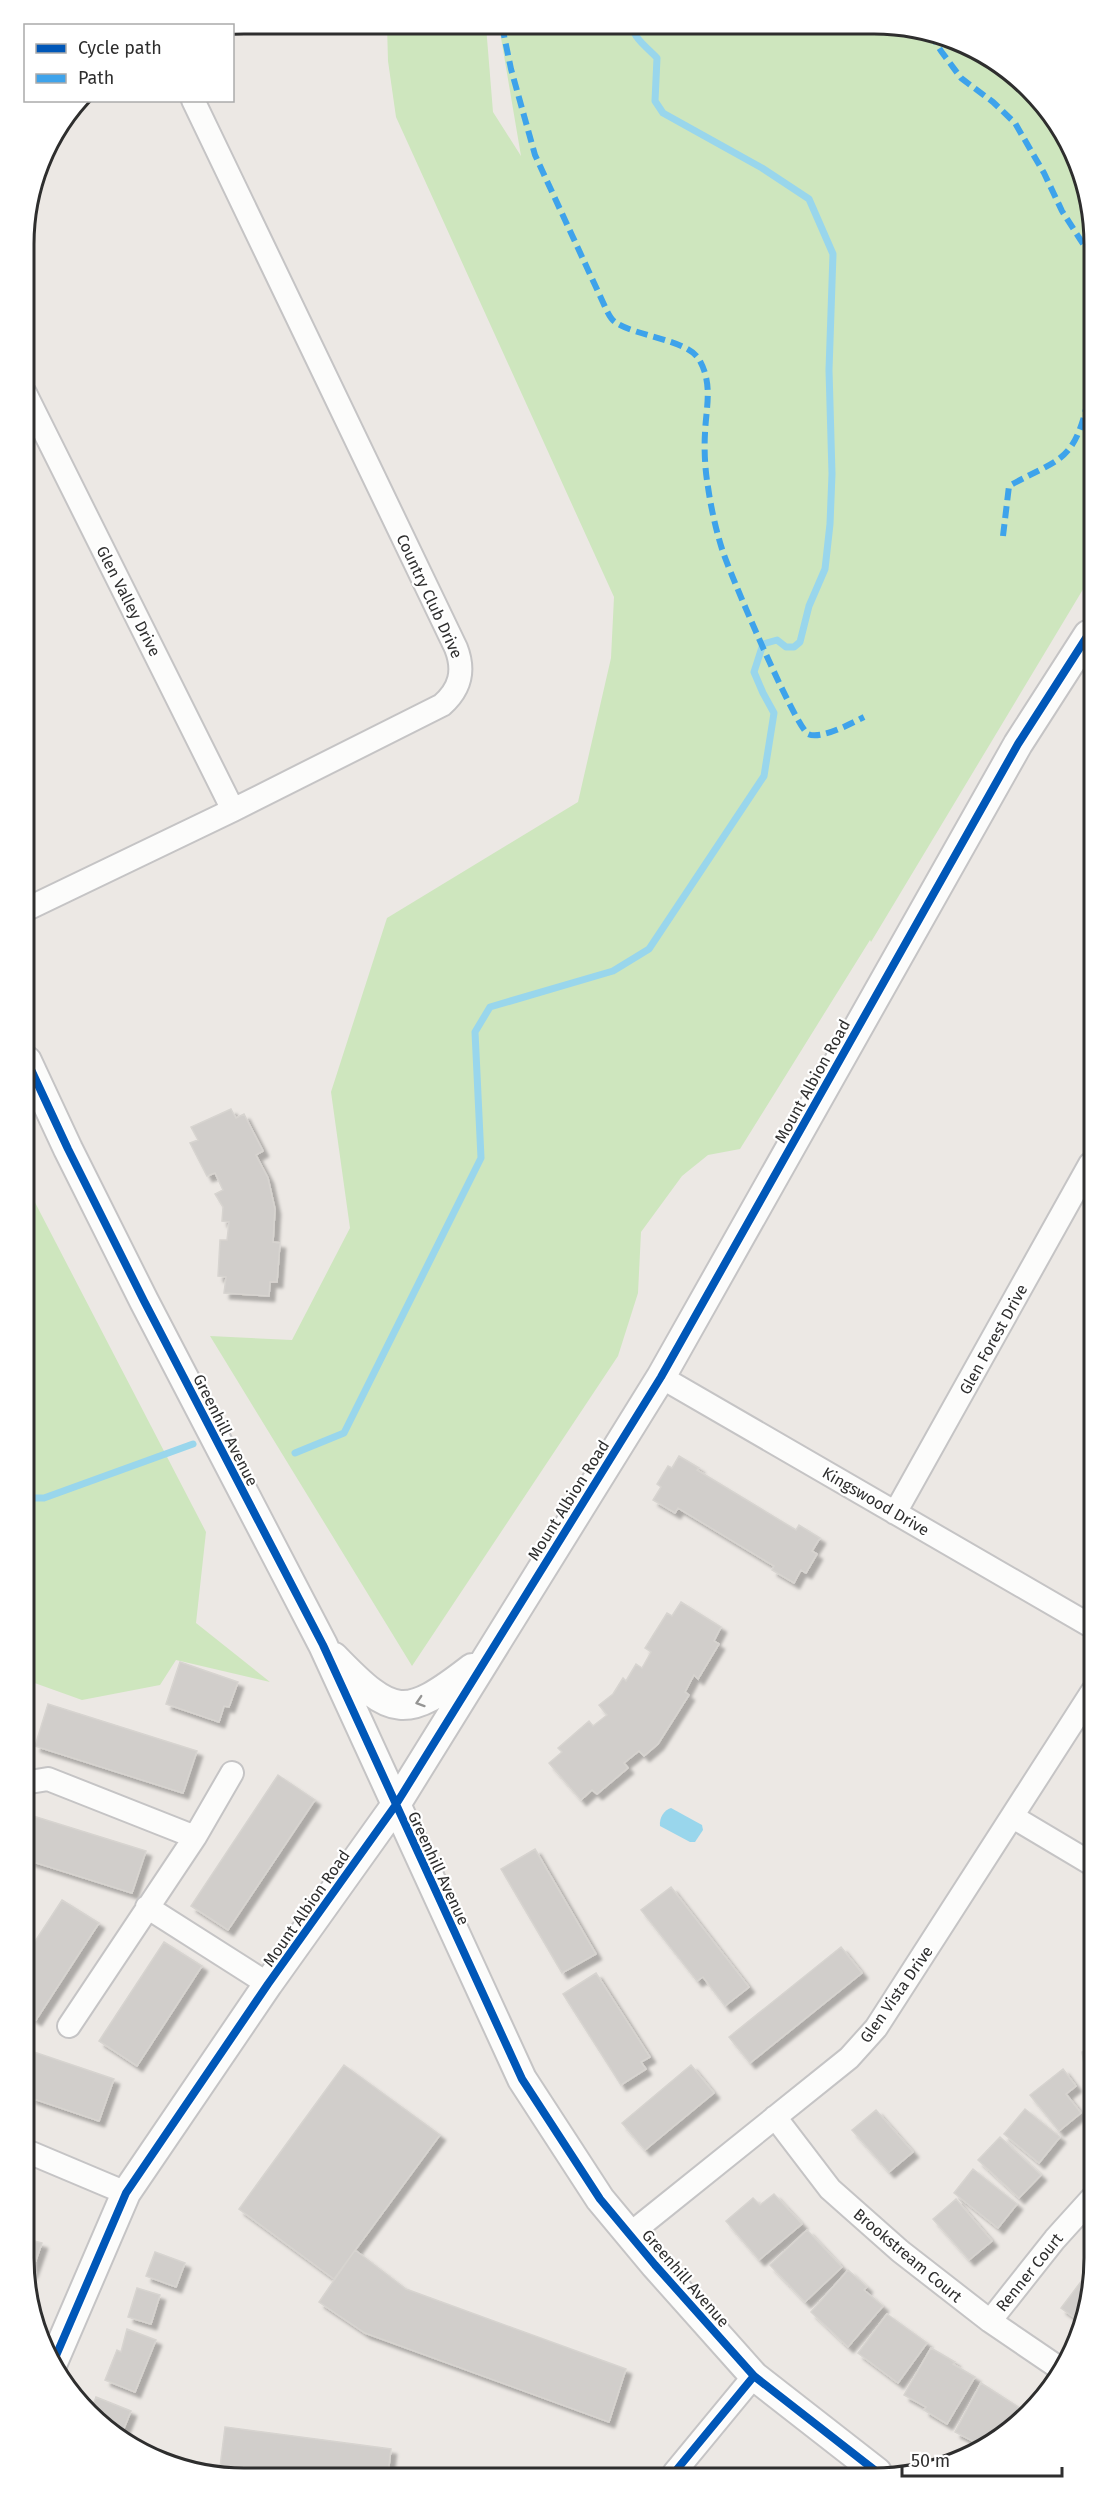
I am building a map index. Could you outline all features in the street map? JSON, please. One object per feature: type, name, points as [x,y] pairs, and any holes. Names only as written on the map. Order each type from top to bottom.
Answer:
[{"type":"street","name":"Country Club Drive","points":[[35,905],[233,810],[442,705],[452,696],[459,684],[461,661],[194,102]]},
{"type":"street","name":"Glen Valley Drive","points":[[35,413],[233,810]]},
{"type":"street","name":"Mount Albion Road","points":[[57,2353],[126,2193],[268,1984],[395,1806],[485,1657],[661,1377],[1018,744],[1084,642]]},
{"type":"street","name":"Greenhill Avenue","points":[[35,1077],[139,1291],[323,1645],[522,2079],[600,2199],[754,2376],[873,2469]]},
{"type":"street","name":"Glen Forest Drive","points":[[895,1513],[1084,1176]]},
{"type":"street","name":"Kingswood Drive","points":[[661,1377],[1083,1620]]},
{"type":"street","points":[[323,1645],[356,1680],[383,1701],[405,1706],[420,1704],[439,1694],[485,1657]]},
{"type":"street","name":"Glen Vista Drive","points":[[630,2234],[849,2058],[876,2028],[1083,1706]]},
{"type":"street","points":[[69,2026],[195,1837],[232,1773]]},
{"type":"street","points":[[34,1781],[48,1779],[195,1837]]},
{"type":"street","points":[[1013,1817],[1083,1859]]},
{"type":"street","points":[[147,1907],[268,1984]]},
{"type":"street","name":"Brookstream Court","points":[[775,2117],[830,2188],[900,2251],[990,2321],[1054,2365]]},
{"type":"street","points":[[34,2154],[126,2193]]},
{"type":"street","name":"Renner Court","points":[[990,2321],[1055,2239],[1083,2208]]},
{"type":"street","points":[[677,2469],[754,2376]]},
{"type":"green space","points":[[874,34],[915,39],[954,50],[979,63],[1022,96],[1040,117],[1068,164],[1082,217],[1084,244],[1084,588],[871,942],[870,940],[740,1149],[708,1155],[682,1176],[641,1232],[638,1293],[618,1356],[412,1666],[210,1336],[292,1340],[350,1228],[331,1092],[387,918],[578,802],[611,658],[614,597],[396,117],[388,61],[387,35],[487,35],[493,112],[521,156],[500,35]]},
{"type":"green space","points":[[35,1202],[206,1532],[196,1623],[270,1682],[176,1660],[160,1685],[82,1700],[34,1683]]},
{"type":"water","points":[[671,1808],[702,1825],[703,1830],[695,1842],[690,1842],[660,1826],[662,1815]]},
{"type":"building","points":[[231,1109],[236,1118],[244,1114],[263,1151],[256,1155],[268,1178],[275,1209],[273,1242],[280,1243],[277,1282],[270,1282],[269,1296],[224,1293],[226,1277],[218,1276],[220,1240],[227,1240],[229,1222],[222,1221],[223,1207],[215,1194],[223,1190],[215,1173],[207,1176],[190,1143],[198,1140],[191,1127]]},
{"type":"building","points":[[679,1456],[699,1468],[697,1470],[796,1530],[799,1525],[820,1538],[812,1551],[817,1554],[806,1573],[801,1570],[794,1583],[772,1570],[774,1566],[678,1508],[675,1513],[653,1500],[661,1487],[657,1484],[668,1466],[672,1468]]},
{"type":"building","points":[[681,1602],[721,1627],[714,1641],[719,1644],[698,1679],[694,1675],[685,1692],[689,1695],[658,1744],[644,1756],[639,1751],[624,1763],[628,1768],[597,1794],[592,1790],[581,1800],[549,1763],[562,1752],[558,1748],[589,1721],[593,1726],[607,1715],[599,1705],[613,1694],[623,1678],[626,1681],[636,1664],[642,1668],[651,1652],[645,1648],[667,1613],[672,1616]]},
{"type":"building","points":[[180,1662],[238,1682],[229,1707],[224,1706],[219,1722],[166,1704]]},
{"type":"building","points":[[48,1704],[197,1751],[183,1793],[35,1746]]},
{"type":"building","points":[[278,1775],[315,1800],[228,1930],[191,1906]]},
{"type":"building","points":[[34,1816],[146,1851],[132,1893],[34,1862]]},
{"type":"building","points":[[535,1849],[596,1954],[562,1973],[501,1869]]},
{"type":"building","points":[[671,1887],[749,1987],[725,2006],[703,1977],[697,1981],[641,1910]]},
{"type":"building","points":[[62,1900],[99,1923],[36,2020],[34,2019],[34,1943]]},
{"type":"building","points":[[164,1942],[202,1966],[137,2066],[99,2041]]},
{"type":"building","points":[[841,1947],[862,1973],[750,2063],[729,2037]]},
{"type":"building","points":[[596,1973],[650,2057],[641,2062],[646,2069],[621,2085],[563,1994]]},
{"type":"building","points":[[34,2052],[114,2079],[99,2121],[34,2099]]},
{"type":"building","points":[[344,2065],[440,2135],[334,2279],[239,2209]]},
{"type":"building","points":[[691,2065],[714,2093],[645,2150],[622,2123]]},
{"type":"building","points":[[1063,2069],[1076,2086],[1066,2094],[1081,2113],[1059,2131],[1030,2095]]},
{"type":"building","points":[[1025,2109],[1060,2137],[1039,2163],[1004,2134]]},
{"type":"building","points":[[876,2110],[913,2152],[889,2172],[852,2130]]},
{"type":"building","points":[[1000,2137],[1041,2175],[1019,2198],[978,2160]]},
{"type":"building","points":[[973,2169],[1017,2204],[998,2228],[954,2193]]},
{"type":"building","points":[[774,2194],[802,2224],[759,2260],[726,2221],[753,2198],[760,2205]]},
{"type":"building","points":[[956,2199],[992,2241],[969,2260],[933,2219]]},
{"type":"building","points":[[807,2230],[842,2267],[805,2302],[770,2265]]},
{"type":"building","points":[[34,2241],[42,2243],[34,2264]]},
{"type":"building","points":[[355,2250],[406,2289],[626,2369],[609,2422],[365,2333],[319,2302]]},
{"type":"building","points":[[155,2252],[185,2263],[176,2287],[146,2276]]},
{"type":"building","points":[[848,2270],[867,2287],[864,2290],[883,2306],[848,2347],[811,2312]]},
{"type":"building","points":[[1082,2281],[1075,2318],[1061,2308]]},
{"type":"building","points":[[137,2288],[160,2295],[151,2324],[128,2317]]},
{"type":"building","points":[[887,2314],[927,2343],[898,2383],[858,2353]]},
{"type":"building","points":[[127,2329],[156,2340],[135,2392],[105,2380],[117,2350],[121,2352]]},
{"type":"building","points":[[931,2348],[975,2377],[947,2424],[924,2410],[926,2407],[904,2395]]},
{"type":"building","points":[[981,2383],[1020,2408],[1001,2425],[975,2442],[955,2432]]},
{"type":"building","points":[[96,2397],[131,2411],[123,2429],[117,2425],[93,2404]]},
{"type":"building","points":[[225,2427],[391,2449],[389,2469],[220,2467]]},
{"type":"waterway","points":[[295,1453],[344,1433],[481,1158],[475,1032],[490,1007],[613,971],[649,949],[764,776],[774,713],[754,672],[763,644],[777,640],[786,647],[794,647],[800,642],[809,606],[825,569],[832,474],[829,370],[833,254],[809,199],[762,168],[663,113],[655,101],[657,58],[636,34]]},
{"type":"waterway","points":[[34,1498],[44,1498],[193,1444]]},
{"type":"marked path","points":[[504,35],[535,155],[609,314],[614,321],[624,327],[685,348],[694,354],[704,370],[708,388],[705,467],[716,527],[737,586],[790,705],[808,734],[814,735],[836,730],[864,717]]},
{"type":"marked path","points":[[937,45],[961,78],[993,102],[1015,123],[1044,173],[1062,211],[1084,245]]},
{"type":"marked path","points":[[1003,536],[1009,486],[1061,458],[1076,439],[1084,417]]},
{"type":"cycle path","points":[[57,2353],[126,2193],[268,1984],[395,1806],[661,1377],[1018,744],[1084,642]]},
{"type":"cycle path","points":[[35,1077],[144,1301],[323,1645],[522,2079],[600,2199],[655,2265],[754,2376],[873,2469]]},
{"type":"cycle path","points":[[677,2469],[754,2376]]}]
